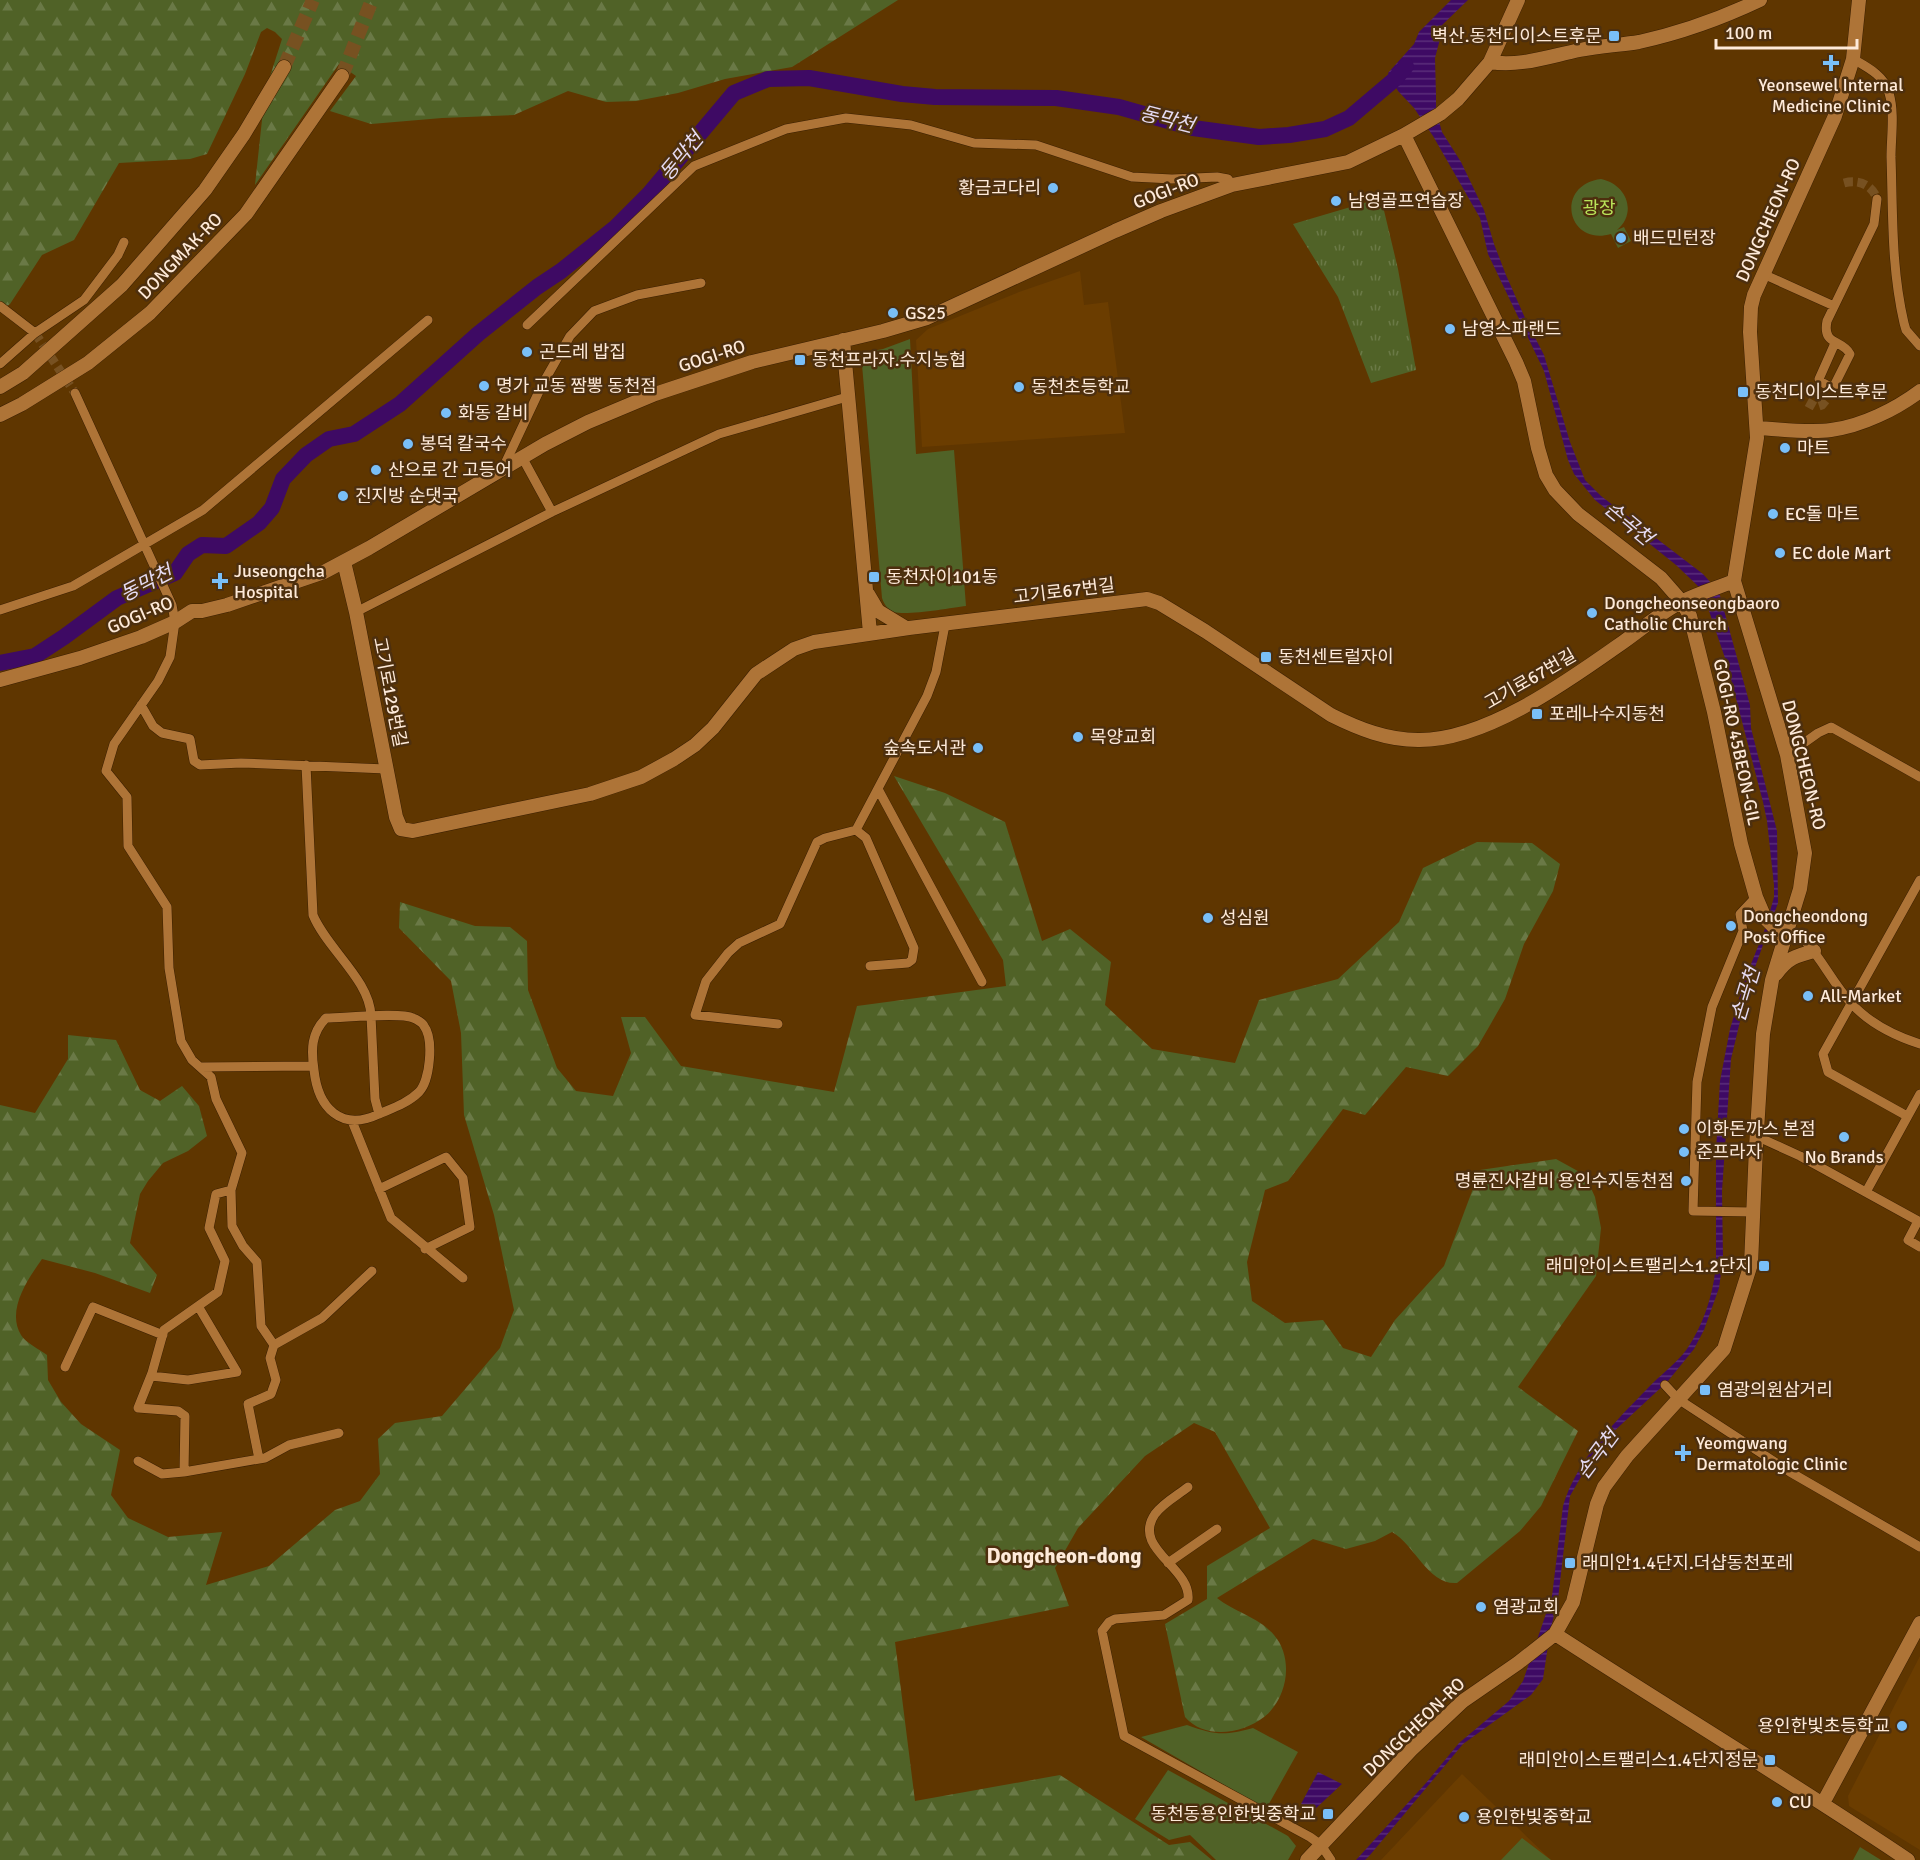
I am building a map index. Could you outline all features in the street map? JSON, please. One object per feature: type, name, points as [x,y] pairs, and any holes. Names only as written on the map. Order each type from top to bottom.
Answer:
[{"type":"street","points":[[1518,0],[1490,62],[1519,63],[1639,42],[1708,21],[1760,0]]},
{"type":"street","name":"DONGCHEON-RO","points":[[1307,1860],[1411,1750],[1463,1701],[1518,1663],[1554,1634],[1573,1602],[1604,1487],[1627,1456],[1724,1349],[1751,1264],[1756,1137],[1764,1034],[1772,980],[1800,889],[1806,854],[1787,755],[1730,582],[1757,428],[1750,320],[1754,295],[1835,116],[1853,58],[1859,0]]},
{"type":"street","points":[[1853,58],[1880,77],[1889,93],[1894,267],[1906,330],[1920,346]]},
{"type":"street","name":"GOGI-RO","points":[[0,680],[80,658],[141,637],[175,622],[192,611],[215,609],[290,585],[344,562],[522,457],[588,422],[669,389],[732,368],[927,318],[1115,231],[1232,185],[1348,162],[1404,135],[1440,114],[1458,99],[1490,62]]},
{"type":"street","name":"DONGMAK-RO","points":[[0,387],[23,373],[122,285],[205,190],[244,134],[284,68]]},
{"type":"street","name":"DONGMAK-RO","points":[[0,415],[88,363],[150,313],[246,214],[342,76]]},
{"type":"street","points":[[527,325],[694,166],[786,129],[846,118],[911,125],[974,143],[1036,145],[1132,177],[1172,179],[1217,177],[1228,178],[1232,185]]},
{"type":"street","name":"GOGI-RO 45BEON-GIL","points":[[1404,135],[1524,381],[1546,475],[1565,502],[1661,578],[1682,602],[1690,616],[1714,712],[1741,844],[1758,902]]},
{"type":"street","points":[[1835,343],[1819,379],[1833,388],[1850,354],[1848,350],[1830,339],[1826,327],[1874,224],[1876,200]]},
{"type":"street","points":[[0,364],[35,333],[84,300],[118,255],[124,242]]},
{"type":"street","points":[[1763,274],[1834,306]]},
{"type":"street","points":[[503,468],[542,384],[570,336],[594,311],[638,295],[701,283]]},
{"type":"street","points":[[0,306],[35,333]]},
{"type":"street","points":[[0,610],[73,586],[203,510],[428,320]]},
{"type":"street","points":[[843,340],[870,633]]},
{"type":"street","points":[[1757,428],[1819,430],[1848,427],[1890,409],[1920,391]]},
{"type":"street","points":[[75,393],[172,605],[175,622],[170,657],[158,681],[114,744],[106,771],[127,797],[128,846],[167,907],[169,968],[181,1041],[192,1060],[211,1077],[216,1099],[242,1153],[231,1190],[232,1226],[243,1246],[257,1262],[261,1326],[274,1346]]},
{"type":"street","points":[[356,612],[552,512],[719,434],[847,397]]},
{"type":"street","points":[[522,457],[552,512]]},
{"type":"street","name":"고기로129번길","points":[[344,562],[396,817],[401,829]]},
{"type":"street","name":"고기로67번길","points":[[401,829],[413,831],[590,794],[641,777],[695,745],[713,728],[756,674],[774,660],[794,649],[814,642],[906,628],[1147,599],[1169,609],[1307,701],[1352,726],[1379,735],[1421,741],[1462,733],[1506,715],[1570,679],[1682,602],[1730,582]]},
{"type":"street","points":[[866,589],[878,611],[906,628]]},
{"type":"street","points":[[778,1024],[695,1015],[706,981],[728,953],[739,943],[780,924],[818,842],[856,830],[933,681],[940,658],[945,625]]},
{"type":"street","points":[[141,705],[153,726],[162,733],[190,739],[194,761],[200,765],[241,762],[386,769]]},
{"type":"street","points":[[1787,755],[1818,733],[1831,727],[1920,777]]},
{"type":"street","points":[[306,765],[313,915],[319,930],[362,987],[371,1006],[375,1100],[379,1114]]},
{"type":"street","points":[[878,789],[982,982]]},
{"type":"street","points":[[856,830],[866,838],[914,948],[912,960],[908,963],[870,966]]},
{"type":"street","points":[[1907,1116],[1828,1071],[1823,1054],[1920,880]]},
{"type":"street","points":[[1753,1212],[1692,1211],[1697,1082],[1712,1007],[1743,931],[1740,914],[1758,902],[1765,918],[1776,929],[1797,936],[1814,951],[1851,1004],[1878,1025],[1902,1038],[1920,1044]]},
{"type":"street","points":[[1772,980],[1786,961],[1796,955],[1814,951]]},
{"type":"street","points":[[413,1017],[424,1026],[428,1038],[429,1074],[422,1090],[408,1101],[361,1120],[352,1121],[332,1113],[320,1100],[313,1066],[314,1035],[326,1018],[413,1017]]},
{"type":"street","points":[[200,1067],[313,1066]]},
{"type":"street","points":[[1866,1192],[1920,1094]]},
{"type":"street","points":[[352,1121],[390,1218],[463,1278]]},
{"type":"street","points":[[1756,1137],[1800,1156],[1919,1221],[1908,1240],[1920,1247]]},
{"type":"street","points":[[379,1189],[446,1157],[463,1178],[470,1227],[425,1249]]},
{"type":"street","points":[[184,1472],[185,1416],[178,1411],[138,1408],[151,1376],[164,1330],[218,1292],[225,1261],[209,1228],[216,1194],[231,1190]]},
{"type":"street","points":[[259,1459],[248,1404],[271,1394],[276,1380],[270,1358],[274,1346],[322,1318],[372,1271]]},
{"type":"street","points":[[151,1376],[188,1380],[237,1372],[198,1306]]},
{"type":"street","points":[[65,1367],[93,1307],[163,1335]]},
{"type":"street","points":[[1665,1385],[1678,1399],[1790,1472],[1920,1547]]},
{"type":"street","points":[[138,1461],[162,1474],[184,1472],[265,1458],[289,1445],[339,1433]]},
{"type":"street","points":[[1188,1487],[1159,1510],[1151,1523],[1151,1541],[1188,1587],[1188,1600],[1164,1615],[1115,1619],[1104,1626],[1102,1631],[1124,1736],[1310,1837],[1321,1845],[1331,1860]]},
{"type":"street","points":[[1168,1563],[1216,1529]]},
{"type":"street","points":[[1823,1803],[1920,1623]]},
{"type":"street","points":[[1554,1634],[1823,1803],[1908,1860]]},
{"type":"shaded area","name":"동천초등학교","points":[[1080,271],[1084,305],[1108,302],[1125,433],[922,447],[916,340],[928,329],[1019,292]]},
{"type":"shaded area","name":"용인한빛초등학교","points":[[1920,1656],[1920,1850],[1849,1806],[1848,1796]]},
{"type":"shaded area","name":"용인한빛중학교","points":[[1462,1774],[1551,1860],[1381,1860]]},
{"type":"green space","points":[[0,0],[898,0],[792,67],[725,79],[678,93],[636,101],[606,102],[568,91],[514,115],[371,124],[330,111],[356,76],[339,64],[255,185],[265,92],[282,39],[267,28],[261,32],[245,74],[207,154],[190,159],[119,163],[74,240],[42,255],[10,304],[0,311]]},
{"type":"green space","name":"광장","points":[[1601,179],[1610,182],[1623,193],[1628,207],[1627,215],[1617,230],[1624,227],[1631,241],[1618,248],[1611,234],[1596,236],[1584,232],[1576,224],[1572,214],[1572,202],[1577,192],[1586,184]]},
{"type":"green space","points":[[1381,198],[1398,269],[1416,370],[1371,383],[1338,297],[1293,224]]},
{"type":"green space","points":[[910,339],[916,454],[954,450],[966,606],[900,613],[889,609],[882,598],[861,353],[883,349]]},
{"type":"green space","points":[[894,776],[945,793],[1005,822],[1042,941],[1070,929],[1111,962],[1105,1005],[1152,1049],[1235,1063],[1259,1000],[1338,979],[1399,922],[1423,868],[1477,842],[1532,843],[1560,864],[1553,891],[1524,944],[1505,999],[1478,1046],[1448,1076],[1406,1067],[1365,1115],[1343,1109],[1288,1181],[1265,1190],[1247,1262],[1252,1301],[1285,1323],[1323,1320],[1343,1348],[1371,1357],[1395,1320],[1444,1266],[1480,1170],[1556,1159],[1585,1175],[1595,1197],[1601,1228],[1596,1276],[1518,1387],[1578,1431],[1541,1506],[1520,1531],[1457,1583],[1438,1578],[1392,1532],[1375,1541],[1346,1549],[1313,1539],[1217,1598],[1268,1629],[1280,1644],[1286,1666],[1283,1689],[1272,1709],[1255,1723],[1235,1731],[1213,1732],[1193,1724],[1185,1717],[1165,1624],[1207,1599],[1207,1566],[1270,1528],[1215,1432],[1194,1423],[1145,1456],[1078,1528],[1055,1568],[1069,1606],[895,1642],[915,1801],[1060,1775],[1169,1845],[1190,1842],[1212,1860],[0,1860],[0,1105],[35,1113],[68,1059],[68,1035],[116,1040],[140,1090],[160,1101],[182,1086],[199,1106],[207,1136],[188,1151],[163,1163],[140,1194],[130,1243],[157,1275],[150,1293],[95,1273],[42,1259],[25,1285],[17,1305],[17,1325],[23,1338],[47,1355],[48,1380],[61,1402],[81,1424],[120,1450],[111,1495],[128,1518],[168,1537],[222,1532],[206,1585],[269,1566],[335,1510],[360,1501],[380,1474],[378,1439],[395,1423],[442,1416],[500,1348],[514,1310],[494,1215],[464,1115],[461,1033],[451,981],[399,928],[400,902],[475,926],[510,927],[527,941],[528,990],[557,1068],[576,1091],[613,1096],[631,1053],[621,1017],[645,1017],[681,1066],[834,1092],[857,1006],[1006,986],[1003,960]]},
{"type":"green space","points":[[1187,1725],[1220,1733],[1253,1728],[1298,1752],[1266,1809],[1141,1737]]},
{"type":"green space","points":[[1168,1770],[1288,1836],[1296,1846],[1288,1860],[1216,1860],[1190,1835],[1169,1840],[1135,1819]]},
{"type":"green space","points":[[1522,1838],[1551,1860],[1501,1860]]},
{"type":"green space","points":[[1860,1847],[1881,1860],[1853,1860]]},
{"type":"water","name":"손곡천","points":[[1451,0],[1468,0],[1439,28],[1440,39],[1435,58],[1436,111],[1442,132],[1461,162],[1484,210],[1506,275],[1544,355],[1570,442],[1585,480],[1601,496],[1703,574],[1719,592],[1750,705],[1751,728],[1777,831],[1778,903],[1749,984],[1731,1059],[1722,1191],[1723,1259],[1719,1288],[1704,1330],[1694,1349],[1668,1381],[1610,1435],[1589,1463],[1570,1496],[1558,1599],[1543,1679],[1531,1695],[1463,1744],[1370,1855],[1365,1860],[1356,1860],[1459,1743],[1509,1701],[1523,1681],[1552,1596],[1563,1506],[1569,1489],[1598,1442],[1687,1349],[1703,1318],[1713,1285],[1716,1263],[1716,1151],[1720,1081],[1730,1029],[1774,897],[1763,802],[1727,664],[1704,596],[1698,586],[1676,565],[1595,500],[1574,474],[1568,460],[1544,371],[1488,254],[1480,218],[1433,136],[1414,108],[1398,91],[1388,73],[1414,44],[1419,32]]},
{"type":"water","points":[[1318,1772],[1342,1784],[1313,1811],[1301,1804]]},
{"type":"waterway","name":"동막천","points":[[0,663],[35,656],[117,598],[175,573],[188,554],[202,545],[226,546],[259,523],[272,508],[283,479],[306,455],[329,439],[354,434],[400,404],[478,334],[616,227],[649,194],[734,93],[768,79],[809,78],[902,94],[935,97],[1056,98],[1119,107],[1193,128],[1259,137],[1325,129],[1349,118],[1395,79],[1406,66]]},
{"type":"tunnel","points":[[284,67],[313,0]]},
{"type":"tunnel","points":[[342,76],[372,0]]},
{"type":"tunnel","points":[[1844,183],[1864,184],[1872,190],[1877,199]]},
{"type":"tunnel","points":[[35,333],[75,393]]},
{"type":"tunnel","points":[[1807,402],[1816,407],[1822,405],[1830,395]]},
{"type":"place","name":"벽산.동천디이스트후문","points":[[1614,36]]},
{"type":"place","name":"Yeonsewel Internal Medicine Clinic","points":[[1831,63]]},
{"type":"place","name":"황금코다리","points":[[1053,188]]},
{"type":"place","name":"남영골프연습장","points":[[1336,201]]},
{"type":"place","name":"배드민턴장","points":[[1621,238]]},
{"type":"place","name":"GS25","points":[[893,313]]},
{"type":"place","name":"남영스파랜드","points":[[1450,329]]},
{"type":"place","name":"곤드레 밥집","points":[[527,352]]},
{"type":"place","name":"동천프라자.수지농협","points":[[800,360]]},
{"type":"place","name":"명가 교동 짬뽕 동천점","points":[[484,386]]},
{"type":"place","name":"동천초등학교","points":[[1019,387]]},
{"type":"place","name":"동천디이스트후문","points":[[1743,392]]},
{"type":"place","name":"화동 갈비","points":[[446,413]]},
{"type":"place","name":"봉덕 칼국수","points":[[408,444]]},
{"type":"place","name":"마트","points":[[1785,448]]},
{"type":"place","name":"산으로 간 고등어","points":[[376,470]]},
{"type":"place","name":"진지방 순댓국","points":[[343,496]]},
{"type":"place","name":"EC돌 마트","points":[[1773,514]]},
{"type":"place","name":"EC dole Mart","points":[[1780,553]]},
{"type":"place","name":"동천자이101동","points":[[874,577]]},
{"type":"place","name":"Juseongcha Hospital","points":[[220,581]]},
{"type":"place","name":"Dongcheonseongbaoro Catholic Church","points":[[1592,613]]},
{"type":"place","name":"동천센트럴자이","points":[[1266,657]]},
{"type":"place","name":"포레나수지동천","points":[[1537,714]]},
{"type":"place","name":"목양교회","points":[[1078,737]]},
{"type":"place","name":"숲속도서관","points":[[978,748]]},
{"type":"place","name":"성심원","points":[[1208,918]]},
{"type":"place","name":"Dongcheondong Post Office","points":[[1731,926]]},
{"type":"place","name":"All-Market","points":[[1808,996]]},
{"type":"place","name":"이화돈까스 본점","points":[[1684,1129]]},
{"type":"place","name":"No Brands","points":[[1844,1137]]},
{"type":"place","name":"준프라자","points":[[1684,1152]]},
{"type":"place","name":"명륜진사갈비 용인수지동천점","points":[[1686,1181]]},
{"type":"place","name":"래미안이스트팰리스1.2단지","points":[[1764,1266]]},
{"type":"place","name":"염광의원삼거리","points":[[1705,1390]]},
{"type":"place","name":"Yeomgwang Dermatologic Clinic","points":[[1683,1453]]},
{"type":"place","name":"래미안1.4단지.더샵동천포레","points":[[1570,1563]]},
{"type":"place","name":"염광교회","points":[[1481,1607]]},
{"type":"place","name":"용인한빛초등학교","points":[[1902,1726]]},
{"type":"place","name":"래미안이스트팰리스1.4단지정문","points":[[1770,1760]]},
{"type":"place","name":"CU","points":[[1777,1802]]},
{"type":"place","name":"동천동용인한빛중학교","points":[[1328,1814]]},
{"type":"place","name":"용인한빛중학교","points":[[1464,1817]]},
{"type":"district","name":"Dongcheon-dong","points":[[1064,1556]]}]
